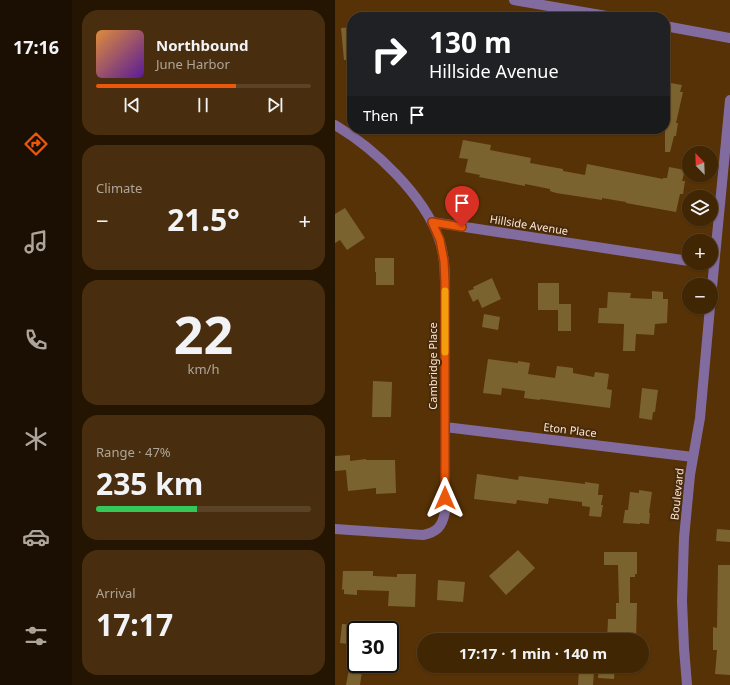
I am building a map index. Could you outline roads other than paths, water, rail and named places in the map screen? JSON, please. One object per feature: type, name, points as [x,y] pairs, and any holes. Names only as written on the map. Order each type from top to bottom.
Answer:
[{"type":"street","points":[[514,0],[585,12]]},
{"type":"street","points":[[670,27],[730,38]]},
{"type":"street","points":[[717,234],[730,100]]},
{"type":"street","points":[[335,124],[347,133]]},
{"type":"street","points":[[349,134],[369,149],[394,172],[417,198],[432,222]]},
{"type":"street","name":"Hillside Avenue","points":[[432,222],[682,260]]},
{"type":"street","name":"Cambridge Place","points":[[335,529],[423,536],[439,528],[444,521],[445,282],[444,261],[440,240],[432,222]]},
{"type":"street","name":"Boulevard","points":[[687,685],[682,601],[684,538],[693,457],[700,418],[709,314]]},
{"type":"street","name":"Eton Place","points":[[445,427],[693,457]]}]
